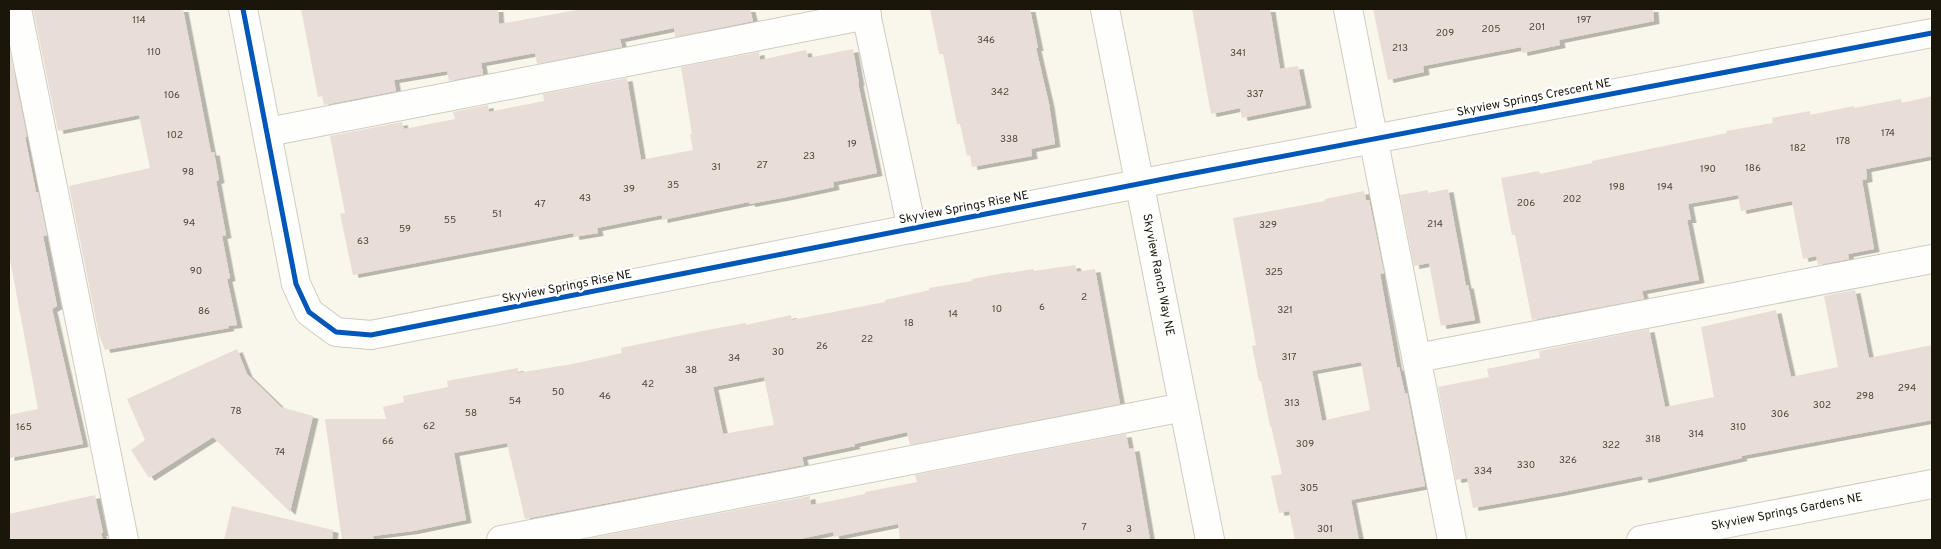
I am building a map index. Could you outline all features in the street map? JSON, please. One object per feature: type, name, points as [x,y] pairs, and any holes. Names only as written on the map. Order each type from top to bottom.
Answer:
[{"type":"street","points":[[17,9],[124,540]]},
{"type":"street","name":"Skyview Springs Rise NE","points":[[243,9],[296,284],[309,312],[336,332],[371,335],[1139,183]]},
{"type":"street","name":"Skyview Ranch Way NE","points":[[1105,9],[1210,540]]},
{"type":"street","points":[[1348,9],[1452,540]]},
{"type":"street","points":[[268,132],[866,12],[912,229]]},
{"type":"street","name":"Skyview Springs Crescent NE","points":[[1139,183],[1932,33]]},
{"type":"street","points":[[1417,358],[1932,259]]},
{"type":"street","points":[[501,540],[1184,407]]},
{"type":"street","name":"Skyview Springs Gardens NE","points":[[1641,540],[1932,484]]},
{"type":"building","points":[[33,9],[183,9],[211,153],[214,152],[219,180],[216,181],[226,235],[222,236],[230,278],[227,279],[237,325],[105,350],[99,335],[69,186],[150,168],[139,115],[58,131]]},
{"type":"building","points":[[301,9],[498,9],[499,24],[582,9],[750,9],[753,21],[675,37],[674,28],[620,39],[622,47],[537,64],[535,53],[481,63],[483,74],[449,81],[447,71],[394,80],[396,91],[324,105],[322,96],[318,97]]},
{"type":"building","points":[[930,9],[1030,9],[1055,144],[1031,149],[1032,156],[972,167],[970,155],[967,156],[960,124],[957,124],[943,54],[939,54]]},
{"type":"building","points":[[1192,9],[1270,9],[1280,69],[1298,66],[1306,105],[1242,118],[1240,108],[1211,114]]},
{"type":"building","points":[[1373,9],[1653,9],[1654,21],[1559,40],[1560,45],[1522,53],[1521,47],[1423,66],[1424,72],[1388,80]]},
{"type":"building","points":[[9,47],[36,192],[38,192],[47,235],[43,236],[57,306],[52,309],[83,444],[9,458],[9,415],[38,409],[9,254]]},
{"type":"building","points":[[853,49],[858,83],[877,173],[833,182],[834,187],[787,197],[750,204],[749,202],[662,220],[662,215],[597,228],[598,233],[574,237],[573,233],[353,275],[340,214],[345,213],[330,136],[402,122],[404,129],[455,119],[453,112],[488,105],[489,112],[544,101],[543,94],[627,78],[641,160],[693,150],[681,67],[759,52],[760,60],[806,50],[808,58]]},
{"type":"building","points":[[1932,96],[1932,156],[1866,169],[1867,179],[1862,180],[1874,249],[1848,254],[1849,259],[1818,265],[1816,256],[1803,259],[1792,201],[1741,211],[1738,195],[1688,204],[1691,220],[1687,220],[1699,280],[1642,291],[1644,299],[1532,320],[1515,235],[1512,235],[1501,178],[1539,171],[1540,174],[1592,163],[1592,161],[1727,133],[1726,131],[1773,123],[1772,118],[1810,111],[1810,115],[1901,99],[1902,103]]},
{"type":"building","points":[[1448,189],[1466,286],[1468,285],[1475,320],[1441,326],[1429,263],[1414,266],[1400,195]]},
{"type":"building","points":[[1364,191],[1366,200],[1369,200],[1384,273],[1380,274],[1397,368],[1399,367],[1405,394],[1407,393],[1425,486],[1351,500],[1359,540],[1295,540],[1289,511],[1279,513],[1271,476],[1282,474],[1252,346],[1256,345],[1233,218],[1325,201],[1325,199]],"holes":[[[1361,362],[1370,410],[1322,421],[1312,371]]]},
{"type":"building","points":[[1075,265],[1077,272],[1095,269],[1120,404],[910,445],[907,432],[854,444],[855,446],[802,457],[804,465],[525,519],[507,443],[454,453],[466,520],[413,531],[373,536],[374,540],[342,540],[325,419],[386,419],[383,407],[404,402],[403,396],[448,387],[447,381],[518,368],[518,373],[572,364],[622,353],[621,348],[702,331],[746,323],[746,325],[791,315],[792,320],[885,302],[885,300],[930,290],[929,288],[972,281],[972,279],[1033,269],[1034,271]],"holes":[[[764,377],[774,425],[723,434],[713,387]]]},
{"type":"building","points":[[1855,290],[1869,358],[1932,345],[1932,420],[1741,456],[1742,458],[1643,480],[1642,476],[1473,508],[1467,478],[1456,480],[1438,387],[1489,377],[1487,369],[1540,358],[1539,351],[1649,329],[1665,407],[1714,397],[1701,327],[1776,310],[1791,377],[1838,367],[1824,296]]},
{"type":"building","points":[[237,349],[247,374],[281,407],[313,416],[290,512],[213,437],[149,478],[131,450],[145,440],[127,399]]},
{"type":"building","points":[[1126,434],[1129,449],[1134,448],[1150,540],[900,540],[898,524],[834,537],[833,532],[795,540],[581,540],[810,496],[811,505],[917,482],[915,475]]},
{"type":"building","points":[[95,495],[103,540],[9,540],[9,514]]},
{"type":"building","points":[[232,506],[333,530],[332,540],[224,540]]},
{"type":"cycle path","points":[[243,9],[296,284],[309,312],[336,332],[371,335],[1184,175],[1932,33]]}]
